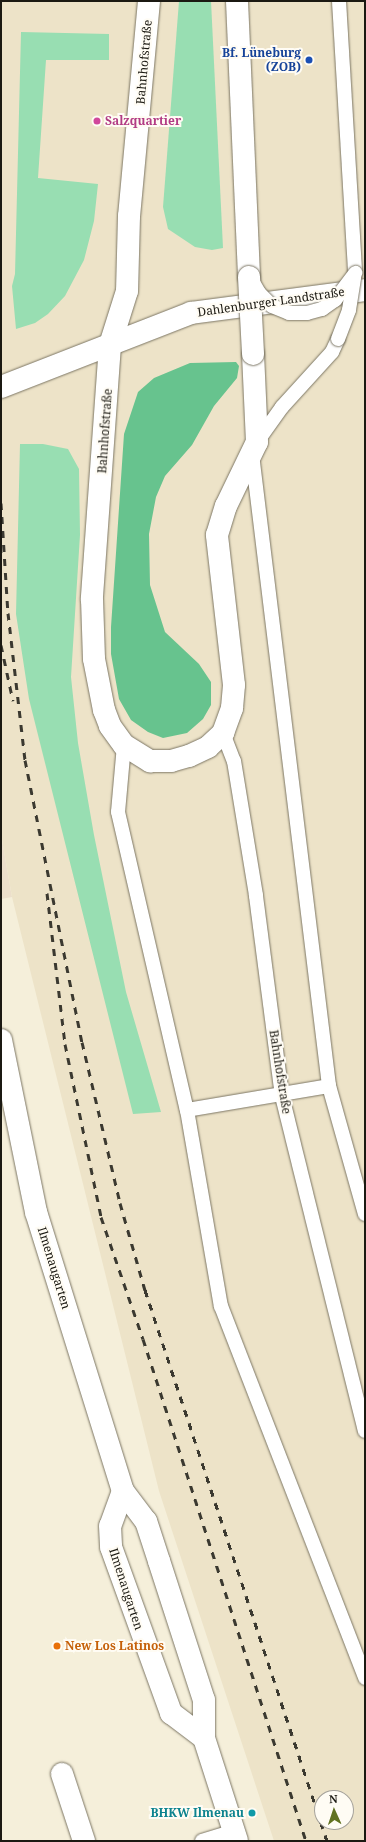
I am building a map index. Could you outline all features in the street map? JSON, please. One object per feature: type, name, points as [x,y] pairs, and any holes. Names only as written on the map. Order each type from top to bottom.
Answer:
[{"type":"street","name":"Bahnhofstraße","points":[[149,1],[129,216],[127,291],[110,345],[92,599],[94,651],[104,710],[110,726],[124,745],[150,761],[171,761],[189,756],[208,747],[223,732],[232,708],[234,685],[217,535],[220,520],[254,446],[253,354],[237,1]]},
{"type":"street","name":"Dahlenburger Landstraße","points":[[1,387],[191,313],[360,281]]},
{"type":"street","name":"Ilmenaugarten","points":[[1,1040],[36,1212],[123,1491],[146,1521],[204,1700],[204,1738],[235,1836]]},
{"type":"street","name":"Ilmenaugarten","points":[[123,1491],[110,1526],[111,1547],[171,1713],[204,1738]]},
{"type":"street","points":[[62,1774],[84,1841]]},
{"type":"lane","name":"Bahnhofstraße","points":[[254,446],[282,407],[332,352],[360,281],[352,233],[338,1]]},
{"type":"lane","points":[[249,277],[259,293],[272,306],[289,313],[307,313],[322,309],[360,281]]},
{"type":"lane","points":[[254,446],[329,1086],[365,1214]]},
{"type":"lane","name":"Bahnhofstraße","points":[[223,732],[234,761],[256,896],[282,1096],[365,1431]]},
{"type":"lane","points":[[124,745],[118,812],[187,1110],[221,1306],[365,1678]]},
{"type":"lane","points":[[187,1110],[282,1096],[329,1086]]},
{"type":"lane","points":[[202,1841],[235,1836]]},
{"type":"shaded area","points":[[1,1],[365,1],[365,1841],[274,1841],[159,1491],[12,897],[1,834]]},
{"type":"shaded area","points":[[1,834],[12,897],[1,899]]},
{"type":"green space","points":[[179,1],[211,1],[223,248],[212,250],[195,247],[168,229],[163,207]]},
{"type":"green space","points":[[21,32],[109,34],[109,60],[46,60],[38,178],[98,184],[94,221],[84,260],[65,296],[48,314],[35,323],[16,329],[12,286],[15,274]]},
{"type":"green space","points":[[236,362],[239,366],[237,378],[214,406],[192,445],[165,476],[156,497],[149,534],[150,585],[165,632],[199,664],[211,682],[211,705],[203,719],[187,733],[163,738],[148,732],[131,720],[119,699],[111,654],[111,627],[124,434],[138,392],[154,378],[190,363]]},
{"type":"green space","points":[[20,444],[43,444],[68,449],[79,469],[80,535],[71,677],[78,743],[94,835],[126,992],[161,1112],[133,1114],[29,699],[16,614]]},
{"type":"railway","points":[[1,503],[8,613],[25,760],[82,1042],[120,1203],[145,1290],[327,1841]]},
{"type":"railway","points":[[1,645],[13,701]]},
{"type":"railway","points":[[47,893],[65,1044],[101,1217],[143,1339],[306,1841]]},
{"type":"place","name":"Bf. Lüneburg (ZOB)","points":[[309,60]]},
{"type":"place","name":"Salzquartier","points":[[97,121]]},
{"type":"place","name":"New Los Latinos","points":[[57,1646]]},
{"type":"place","name":"BHKW Ilmenau","points":[[252,1813]]}]
